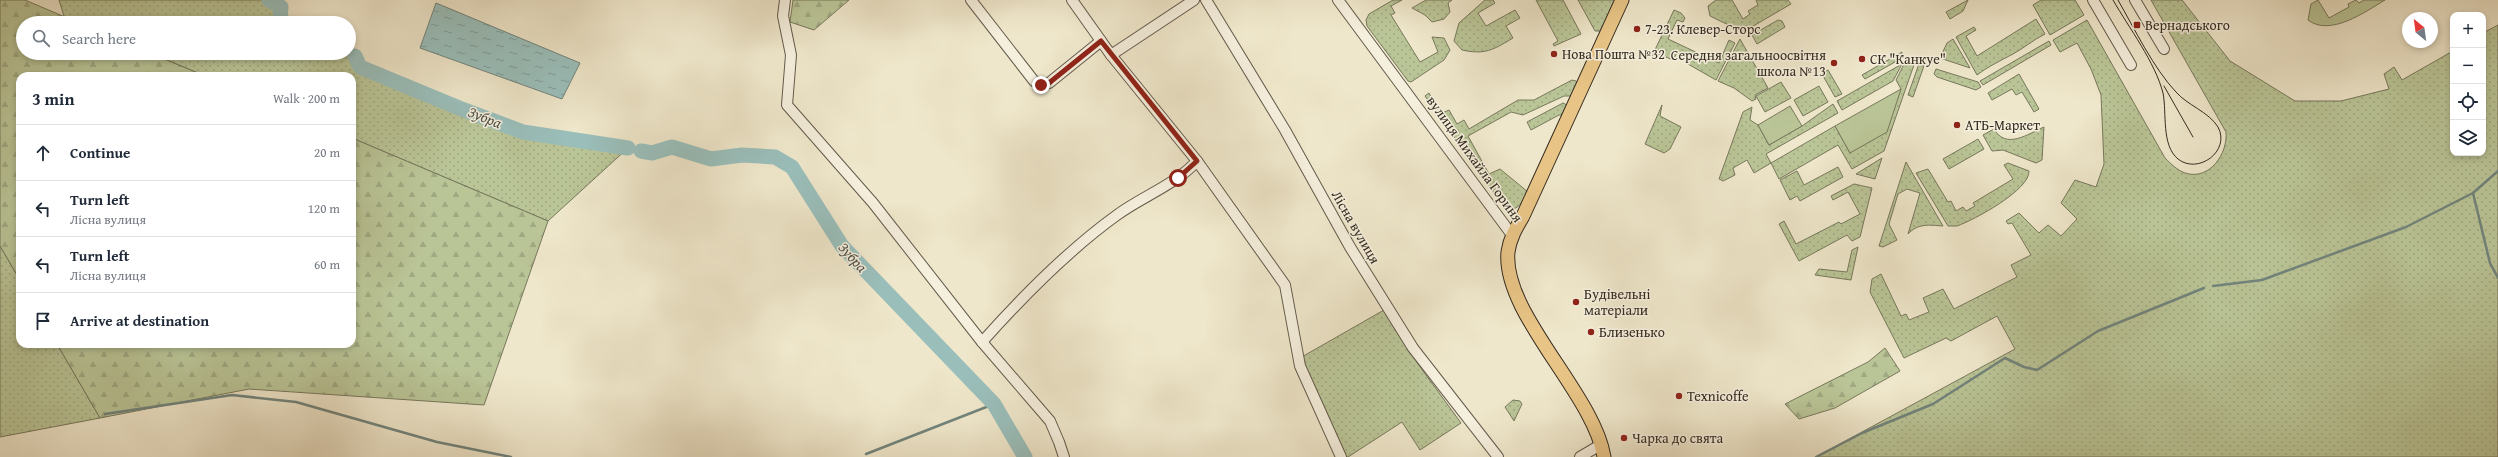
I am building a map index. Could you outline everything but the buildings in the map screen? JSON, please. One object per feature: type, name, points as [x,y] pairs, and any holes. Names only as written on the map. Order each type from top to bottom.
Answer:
[{"type":"main road","points":[[1512,235],[1523,216],[1622,0]]},
{"type":"main road","name":"вулиця Михайла Гориня","points":[[1512,235],[1508,254],[1512,279],[1520,304],[1556,361],[1603,451]]},
{"type":"street","points":[[785,0],[783,16],[791,54],[787,105],[873,204],[982,342],[1050,421],[1060,442],[1064,457]]},
{"type":"street","points":[[971,0],[1034,81],[1041,85],[1049,83],[1101,41]]},
{"type":"street","points":[[1072,0],[1111,55],[1197,161],[1285,285],[1300,366],[1341,457]]},
{"type":"street","points":[[1111,55],[1194,0]]},
{"type":"street","name":"Лісна вулиця","points":[[1206,0],[1285,130],[1350,247],[1413,348],[1498,457]]},
{"type":"street","name":"вулиця Михайла Гориня","points":[[1338,0],[1512,235]]},
{"type":"street","points":[[2093,0],[2131,65]]},
{"type":"street","points":[[2135,0],[2164,49]]},
{"type":"street","points":[[982,342],[1022,297],[1095,232],[1118,215],[1178,178],[1197,161]]},
{"type":"street","points":[[1580,457],[1603,451]]},
{"type":"green space","points":[[0,0],[25,0],[63,16],[16,16],[16,60],[167,60],[195,72],[16,72],[16,273],[0,246]]},
{"type":"green space","points":[[59,0],[269,0],[281,7],[280,16],[64,16]]},
{"type":"green space","points":[[793,0],[849,0],[814,30],[790,22]]},
{"type":"green space","points":[[1393,0],[1402,0],[1391,6],[1395,13],[1391,15],[1420,62],[1438,52],[1432,37],[1444,38],[1450,50],[1444,60],[1411,82],[1408,81],[1367,26],[1366,20],[1369,14]]},
{"type":"green space","points":[[1426,0],[1452,0],[1448,3],[1450,12],[1444,19],[1432,22],[1425,15],[1412,8]]},
{"type":"green space","points":[[1485,0],[1493,0],[1495,3],[1478,13],[1486,26],[1515,10],[1520,18],[1506,26],[1513,38],[1500,46],[1483,52],[1462,50],[1454,41],[1459,23]]},
{"type":"green space","points":[[1536,0],[1563,0],[1581,34],[1554,46],[1553,44],[1558,41]]},
{"type":"green space","points":[[1578,0],[1619,0],[1604,31],[1595,31]]},
{"type":"green space","points":[[1716,0],[1732,0],[1743,19],[1750,14],[1748,11],[1758,5],[1756,0],[1788,0],[1791,4],[1743,32],[1710,16],[1708,6]]},
{"type":"green space","points":[[1968,0],[1963,11],[1950,19],[1946,12]]},
{"type":"green space","points":[[2041,0],[2075,0],[2084,15],[2050,35],[2033,5]]},
{"type":"green space","points":[[2151,0],[2182,0],[2230,61],[2295,101],[2341,101],[2389,89],[2384,74],[2394,67],[2402,80],[2450,53],[2450,156],[2486,156],[2486,31],[2498,25],[2498,457],[1816,457],[2015,349],[1997,316],[1951,341],[1946,338],[1904,358],[1870,292],[1872,279],[1881,274],[1901,316],[1906,314],[1909,320],[1929,312],[1923,298],[1943,289],[1954,309],[2017,277],[2011,265],[2031,255],[2012,223],[2008,224],[2006,221],[2019,213],[2039,233],[2048,225],[2061,236],[2077,219],[2061,203],[2075,180],[2096,187],[2104,164],[2101,95],[2091,69],[2077,43],[2060,52],[2053,40],[2087,20],[2165,158],[2179,170],[2185,173],[2194,174],[2202,173],[2209,169],[2216,163],[2224,148],[2226,132]]},
{"type":"green space","points":[[2318,0],[2329,18],[2349,7],[2348,4],[2356,0],[2359,3],[2364,0],[2385,0],[2368,11],[2347,21],[2326,26],[2317,25],[2308,20],[2311,4]]},
{"type":"green space","points":[[1674,10],[1681,13],[1685,18],[1683,22],[1677,20],[1668,39],[1719,63],[1729,40],[1735,43],[1716,80],[1688,64],[1690,60],[1677,53],[1673,60],[1659,54],[1652,56]]},
{"type":"green space","points":[[2036,19],[2045,34],[1977,75],[1956,37],[1974,27],[1976,30],[1966,36],[1977,56]]},
{"type":"green space","points":[[1778,20],[1782,21],[1785,27],[1757,44],[1752,35]]},
{"type":"green space","points":[[1740,39],[1768,88],[1755,95],[1756,99],[1752,101],[1734,88],[1718,81]]},
{"type":"green space","points":[[1953,39],[1970,68],[1940,58],[1947,43]]},
{"type":"green space","points":[[2049,41],[2051,45],[1983,85],[1980,81]]},
{"type":"green space","points":[[1902,52],[1902,58],[1865,79],[1862,75]]},
{"type":"green space","points":[[356,58],[360,67],[459,108],[523,132],[628,148],[548,221],[356,140],[356,72],[195,72],[167,60],[356,60]]},
{"type":"green space","points":[[1907,58],[1913,59],[1915,62],[1884,151],[1852,169],[1838,145],[1779,179],[1771,163],[1835,126],[1850,153],[1901,89],[1896,80]]},
{"type":"green space","points":[[1920,61],[1925,63],[1913,97],[1908,95]]},
{"type":"green space","points":[[1902,64],[1893,81],[1842,110],[1837,101]]},
{"type":"green space","points":[[1936,69],[1978,82],[1981,87],[1976,90],[1937,77],[1934,74]]},
{"type":"green space","points":[[1828,70],[1842,94],[1835,97],[1822,74]]},
{"type":"green space","points":[[2019,74],[2039,109],[2034,112],[2022,92],[2016,95],[2012,89],[1992,100],[1988,93]]},
{"type":"green space","points":[[1572,80],[1579,84],[1573,96],[1564,96],[1523,115],[1511,112],[1468,136],[1489,174],[1500,169],[1528,192],[1523,201],[1514,209],[1502,204],[1425,96],[1429,93],[1440,114],[1449,110],[1457,124],[1464,120],[1469,129],[1518,100],[1534,100]]},
{"type":"green space","points":[[1781,82],[1791,98],[1765,112],[1756,96]]},
{"type":"green space","points":[[1819,86],[1828,102],[1803,116],[1794,100]]},
{"type":"green space","points":[[1901,89],[1887,132],[1850,153],[1835,126]]},
{"type":"green space","points":[[1563,103],[1569,106],[1565,115],[1559,115],[1531,130],[1527,122]]},
{"type":"green space","points":[[1833,104],[1838,113],[1766,154],[1771,163],[1754,173],[1747,160],[1733,168],[1735,175],[1723,181],[1719,179],[1743,112],[1752,107],[1750,120],[1758,125],[1769,145],[1802,126]]},
{"type":"green space","points":[[1662,105],[1660,116],[1681,127],[1670,149],[1664,153],[1645,144]]},
{"type":"green space","points":[[1790,106],[1802,126],[1769,145],[1758,125]]},
{"type":"green space","points":[[2044,127],[2042,160],[2036,163],[2003,150],[1992,151],[1983,135],[1994,129],[2005,139],[2011,139],[2024,136]]},
{"type":"green space","points":[[1978,139],[1984,149],[1949,169],[1943,159]]},
{"type":"green space","points":[[356,140],[548,221],[484,405],[249,389],[100,418],[59,348],[356,348]]},
{"type":"green space","points":[[1882,158],[1875,179],[1856,174]]},
{"type":"green space","points":[[1906,162],[1943,226],[1920,226],[1908,234],[1920,193],[1907,189],[1898,194],[1889,224],[1897,240],[1883,247],[1879,246]]},
{"type":"green space","points":[[2008,163],[2029,171],[2027,179],[2021,187],[1988,211],[1957,226],[1948,226],[1916,173],[1928,169],[1948,202],[1951,201],[1956,211],[1963,207],[1966,211],[1975,206],[1973,203],[2013,179],[2004,165]]},
{"type":"green space","points":[[1838,167],[1843,177],[1800,201],[1797,196],[1790,200],[1780,180],[1797,171],[1804,185]]},
{"type":"green space","points":[[1854,184],[1872,188],[1860,237],[1852,241],[1847,235],[1799,261],[1779,224],[1784,221],[1796,244],[1839,222],[1841,224],[1860,214],[1848,192],[1833,200],[1831,196]]},
{"type":"green space","points":[[0,246],[16,273],[16,348],[59,348],[100,418],[0,437]]},
{"type":"green space","points":[[1858,247],[1851,280],[1815,275],[1819,269],[1847,272],[1852,250]]},
{"type":"green space","points":[[1384,310],[1418,364],[1461,423],[1420,450],[1402,422],[1348,457],[1344,457],[1300,358]]},
{"type":"green space","points":[[1885,348],[1900,371],[1835,408],[1799,419],[1785,404],[1868,362]]},
{"type":"green space","points":[[1513,400],[1520,401],[1522,404],[1514,421],[1505,407]]},
{"type":"water","points":[[436,3],[580,63],[562,99],[420,48]]},
{"type":"waterway","name":"Зубра","points":[[269,0],[281,7],[280,16]]},
{"type":"waterway","name":"Зубра","points":[[356,58],[360,67],[459,108],[523,132],[628,148]]},
{"type":"waterway","name":"Зубра","points":[[641,151],[652,153],[672,147],[711,159],[742,155],[775,157],[792,167],[842,246],[994,404],[1025,457]]},
{"type":"waterway","points":[[2213,286],[2262,280],[2406,227],[2473,193],[2498,171]]},
{"type":"waterway","points":[[2473,193],[2490,263],[2498,278]]},
{"type":"waterway","points":[[1816,457],[1862,433],[1933,404],[2005,358],[2024,367],[2037,370],[2098,331],[2204,288]]},
{"type":"waterway","points":[[105,414],[232,395],[296,402],[437,442],[511,457]]},
{"type":"waterway","points":[[866,454],[994,404]]},
{"type":"tram line","points":[[2113,0],[2148,57],[2159,81],[2163,93],[2169,146],[2178,159],[2186,163],[2195,164],[2203,162],[2216,152],[2220,144],[2221,136],[2218,127],[2209,117],[2181,97],[2168,83],[2145,48],[2118,0]]},
{"type":"tram line","points":[[2164,86],[2193,137]]},
{"type":"place","name":"Вернадського","points":[[2137,25]]},
{"type":"place","name":"7-23. Клевер-Сторс","points":[[1637,29]]},
{"type":"place","name":"Нова Пошта №32","points":[[1554,54]]},
{"type":"place","name":"СК \"Канкуе\"","points":[[1862,59]]},
{"type":"place","name":"Середня загальноосвітня школа №13","points":[[1834,63]]},
{"type":"place","name":"АТБ-Маркет","points":[[1957,125]]},
{"type":"place","name":"Будівельні матеріали","points":[[1576,302]]},
{"type":"place","name":"Близенько","points":[[1591,332]]},
{"type":"place","name":"Texnicoffe","points":[[1679,396]]},
{"type":"place","name":"Чарка до свята","points":[[1624,438]]},
{"type":"route","points":[[1041,85],[1049,83],[1101,41],[1197,161],[1189,170],[1178,178]]}]
